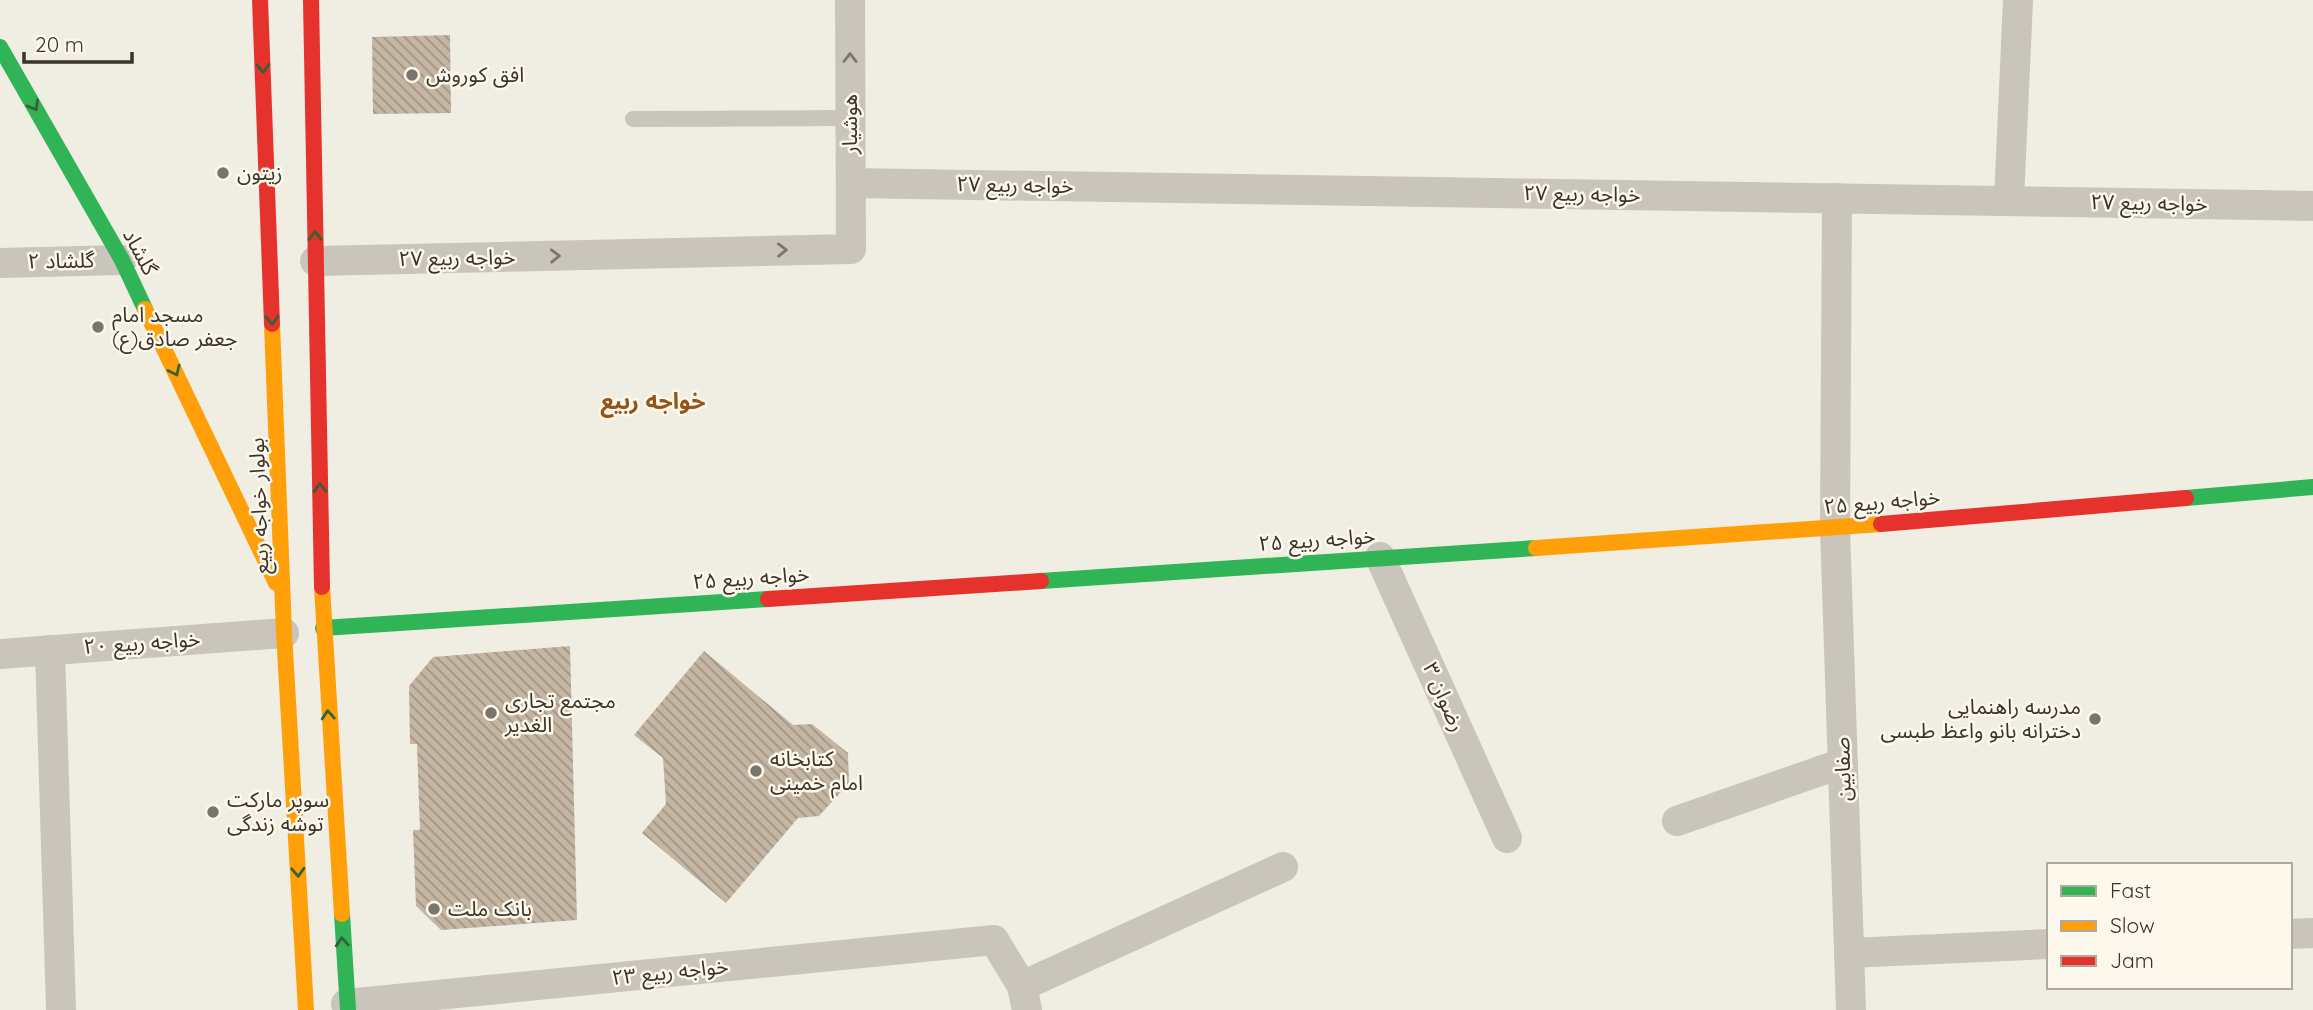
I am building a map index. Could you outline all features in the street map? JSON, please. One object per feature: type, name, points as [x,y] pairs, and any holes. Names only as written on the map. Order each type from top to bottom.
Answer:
[{"type":"street","name":"بولوار خواجه ربیع","points":[[260,0],[284,633],[306,1010]]},
{"type":"street","points":[[311,0],[323,628],[347,1007]]},
{"type":"street","name":"هوشیار","points":[[850,0],[851,249]]},
{"type":"street","points":[[2009,200],[2018,0]]},
{"type":"street","name":"گلشاد","points":[[0,47],[122,260],[283,597]]},
{"type":"street","name":"خواجه ربیع ۲۷","points":[[851,183],[2313,206]]},
{"type":"street","name":"صفابین","points":[[1837,198],[1835,528],[1851,1010]]},
{"type":"street","name":"خواجه ربیع ۲۷","points":[[315,261],[851,249]]},
{"type":"street","name":"گلشاد ۲","points":[[0,263],[122,260]]},
{"type":"street","name":"خواجه ربیع ۲۵","points":[[323,628],[1835,528],[2313,487]]},
{"type":"street","name":"رضوان ۳","points":[[1380,557],[1507,838]]},
{"type":"street","name":"خواجه ربیع ۲۰","points":[[0,654],[284,633]]},
{"type":"street","points":[[50,650],[61,1010]]},
{"type":"street","points":[[1677,821],[1843,763]]},
{"type":"street","points":[[1025,998],[1283,867]]},
{"type":"street","points":[[2292,934],[2313,933]]},
{"type":"street","name":"خواجه ربیع ۲۳","points":[[347,1007],[994,940],[1025,998]]},
{"type":"street","points":[[1849,953],[2047,944]]},
{"type":"lane","points":[[633,118],[850,118]]},
{"type":"building","name":"افق کوروش","points":[[450,35],[451,113],[373,114],[372,37]]},
{"type":"building","points":[[570,646],[577,920],[441,930],[416,906],[413,830],[420,830],[417,744],[410,744],[409,686],[433,657]]},
{"type":"building","name":"کتابخانه امام خمینی","points":[[704,651],[793,725],[812,724],[848,753],[849,783],[819,816],[798,818],[726,903],[642,833],[666,804],[663,758],[634,735]]},
{"type":"traffic: fast","points":[[0,47],[122,260],[145,309]]},
{"type":"traffic: fast","points":[[2186,498],[2313,487]]},
{"type":"traffic: fast","points":[[1041,581],[1536,548]]},
{"type":"traffic: fast","points":[[323,628],[768,599]]},
{"type":"traffic: fast","points":[[342,914],[348,1010]]},
{"type":"traffic: slow","points":[[145,309],[276,583]]},
{"type":"traffic: slow","points":[[272,324],[284,633],[306,1010]]},
{"type":"traffic: slow","points":[[1536,548],[1881,524]]},
{"type":"traffic: slow","points":[[322,587],[342,914]]},
{"type":"traffic: jam","points":[[260,0],[272,324]]},
{"type":"traffic: jam","points":[[311,0],[322,587]]},
{"type":"traffic: jam","points":[[1881,524],[2186,498]]},
{"type":"traffic: jam","points":[[768,599],[1041,581]]},
{"type":"place","name":"افق کوروش","points":[[412,75]]},
{"type":"place","name":"زیتون","points":[[223,173]]},
{"type":"place","name":"مسجد امام جعفر صادق(ع)","points":[[98,327]]},
{"type":"place","name":"مجتمع تجاری الغدیر","points":[[491,713]]},
{"type":"place","name":"مدرسه راهنمایی دخترانه بانو واعظ طبسی","points":[[2095,719]]},
{"type":"place","name":"کتابخانه امام خمینی","points":[[756,771]]},
{"type":"place","name":"سوپر مارکت توشه زندگی","points":[[213,812]]},
{"type":"place","name":"بانک ملت","points":[[434,909]]},
{"type":"district","name":"خواجه ربیع","points":[[653,401]]}]
